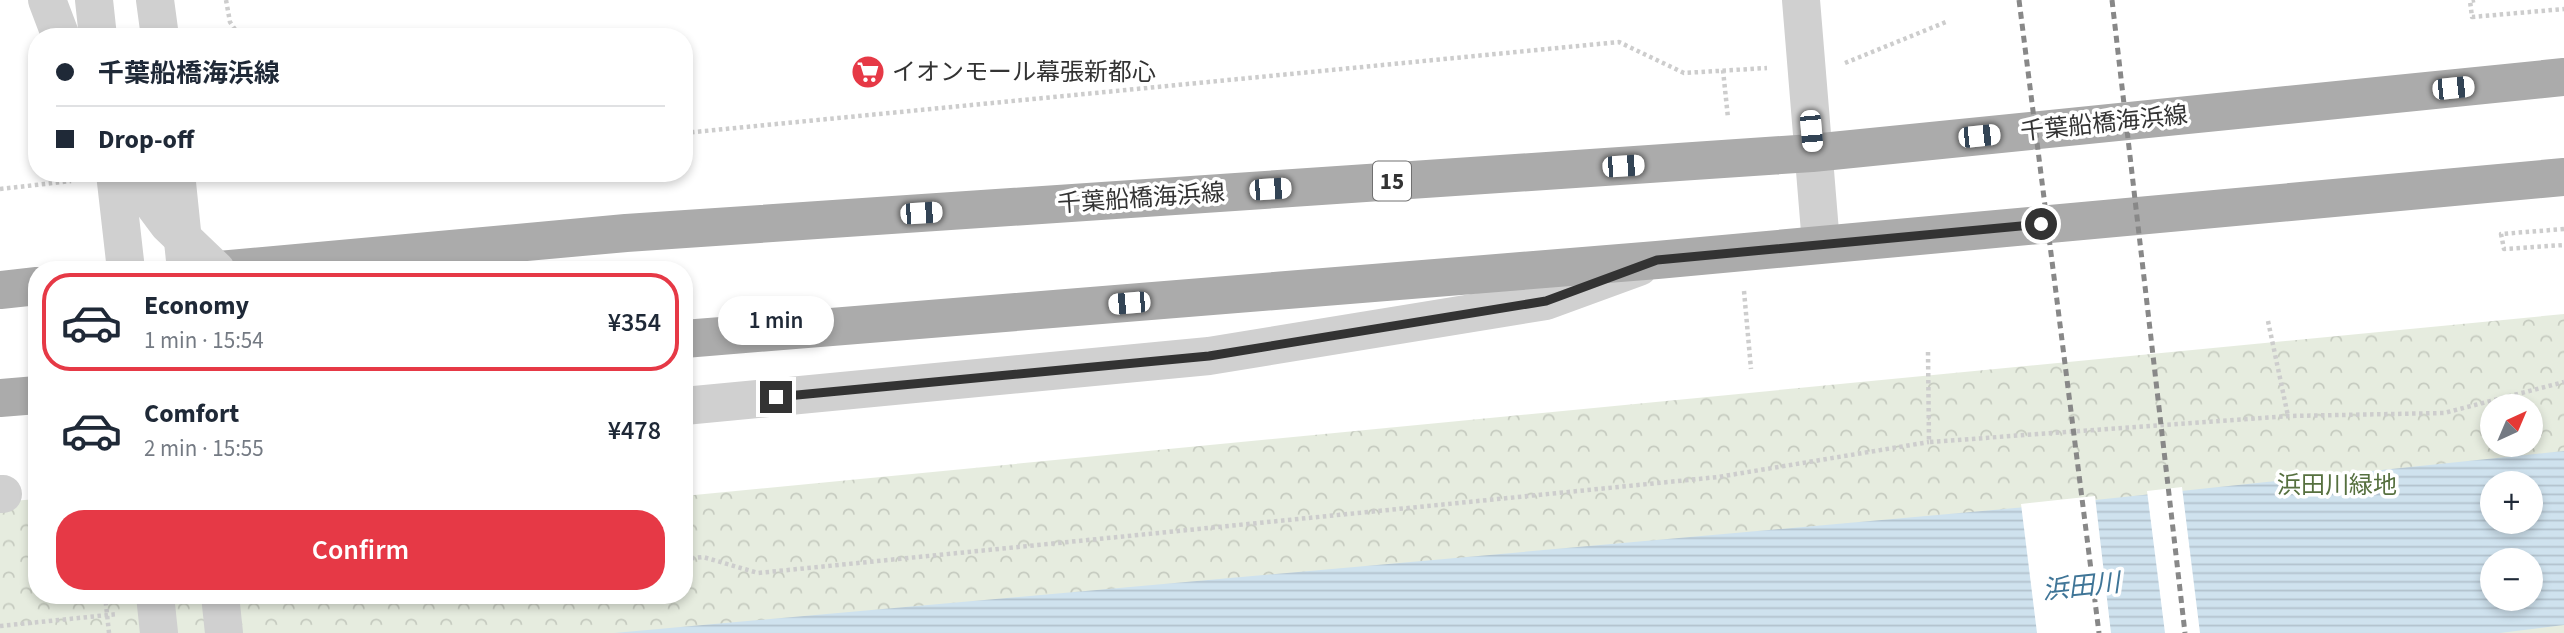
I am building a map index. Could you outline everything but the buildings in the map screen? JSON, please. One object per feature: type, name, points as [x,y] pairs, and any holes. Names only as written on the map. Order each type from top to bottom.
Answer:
[{"type":"main road","name":"千葉船橋海浜線","points":[[317,261],[626,233],[1812,153],[2564,77]]},
{"type":"main road","points":[[693,338],[1657,260],[2564,177]]},
{"type":"main road","points":[[0,290],[28,287]]},
{"type":"main road","points":[[0,398],[28,396]]},
{"type":"street","points":[[47,0],[58,28]]},
{"type":"street","points":[[94,0],[97,28]]},
{"type":"street","points":[[155,0],[159,28]]},
{"type":"street","points":[[1801,0],[1821,244]]},
{"type":"street","points":[[116,182],[125,261]]},
{"type":"street","points":[[137,182],[168,224],[208,261]]},
{"type":"street","points":[[177,182],[185,261]]},
{"type":"street","points":[[693,404],[1209,356],[1546,301],[1657,260]]},
{"type":"street","points":[[156,604],[159,633]]},
{"type":"street","points":[[221,604],[224,633]]},
{"type":"path","points":[[226,0],[230,22],[234,28]]},
{"type":"path","points":[[2475,0],[2470,1],[2472,17],[2564,9]]},
{"type":"path","points":[[693,132],[1619,42],[1684,74],[1846,63],[1946,22]]},
{"type":"path","points":[[0,189],[62,182]]},
{"type":"path","points":[[2564,229],[2501,234],[2504,249],[2564,245]]},
{"type":"path","points":[[2268,321],[2288,416]]},
{"type":"path","points":[[1928,352],[1928,442]]},
{"type":"path","points":[[693,558],[703,557],[758,573],[1718,477],[1928,442],[2288,416],[2444,413],[2564,382]]},
{"type":"path","points":[[106,604],[110,633]]},
{"type":"green space","name":"浜田川緑地","points":[[2564,314],[2564,633],[0,633],[0,502],[28,500],[28,604],[693,604],[693,495]]},
{"type":"water","name":"浜田川","points":[[2564,451],[2564,625],[2500,633],[614,633],[2038,506],[2507,457],[2543,457],[2543,453]]},
{"type":"pier","points":[[2182,487],[2200,633],[2165,633],[2147,491]]},
{"type":"pier","points":[[2095,496],[2111,633],[2037,633],[2021,504]]},
{"type":"railway","points":[[2019,0],[2099,633]]},
{"type":"railway","points":[[2112,0],[2185,633]]},
{"type":"place","name":"イオンモール幕張新都心","points":[[868,72]]},
{"type":"route","points":[[776,397],[1209,356],[1546,301],[1657,260],[2041,224]]}]
